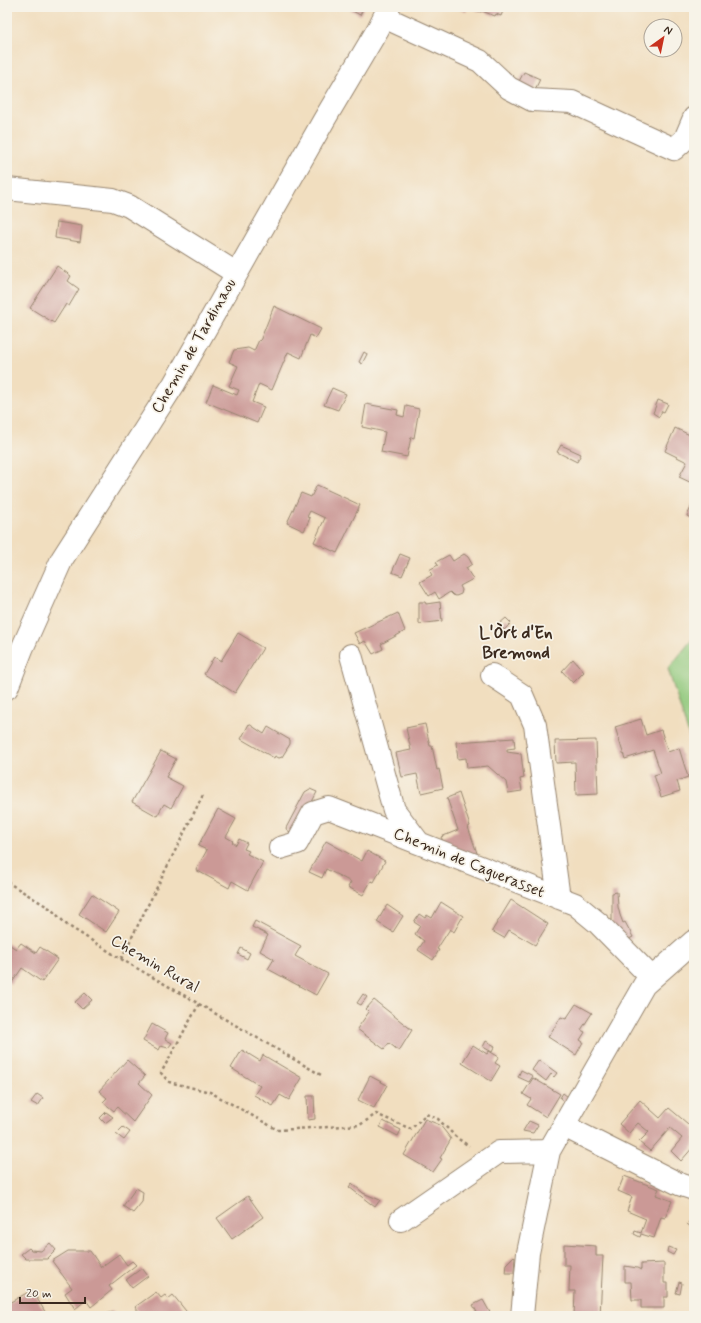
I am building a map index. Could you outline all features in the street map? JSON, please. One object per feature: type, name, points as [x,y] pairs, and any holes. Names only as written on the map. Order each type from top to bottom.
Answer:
[{"type":"street","points":[[386,12],[480,61],[509,88],[532,100],[572,102],[674,149],[685,139],[694,118]]},
{"type":"street","name":"Chemin de Tardinaou","points":[[7,688],[22,649],[62,559],[174,384],[386,12]]},
{"type":"street","points":[[7,189],[113,200],[129,206],[236,273]]},
{"type":"street","points":[[351,655],[394,810],[419,843]]},
{"type":"street","points":[[492,675],[522,696],[535,725],[559,898]]},
{"type":"street","name":"Chemin de Caguerasset","points":[[280,848],[297,843],[313,813],[329,808],[575,904],[598,923],[652,978]]},
{"type":"street","points":[[522,1316],[528,1253],[549,1151],[644,985],[694,941]]},
{"type":"street","points":[[564,1126],[679,1184],[694,1189]]},
{"type":"street","points":[[401,1220],[499,1152],[549,1151]]},
{"type":"path","points":[[121,959],[204,793]]},
{"type":"path","name":"Chemin Rural","points":[[7,882],[51,909],[67,926],[199,1004],[161,1073],[169,1082],[210,1092],[278,1130],[360,1125],[376,1114],[411,1129],[426,1114],[438,1119],[457,1138],[471,1148]]},
{"type":"path","points":[[199,1004],[321,1075]]},
{"type":"green space","points":[[694,637],[694,752],[668,669]]},
{"type":"building","points":[[345,7],[364,7],[360,15]]},
{"type":"building","points":[[453,7],[468,7],[466,12]]},
{"type":"building","points":[[468,7],[498,7],[498,9],[503,11],[501,16],[496,14],[495,16]]},
{"type":"building","points":[[524,72],[540,79],[533,94],[517,85]]},
{"type":"building","points":[[57,222],[82,226],[80,242],[55,238]]},
{"type":"building","points":[[57,266],[71,276],[68,281],[79,289],[69,306],[66,304],[54,323],[30,308]]},
{"type":"building","points":[[274,306],[321,329],[316,338],[310,335],[301,358],[288,352],[272,390],[259,384],[252,402],[264,407],[257,423],[206,402],[213,385],[237,395],[239,390],[229,386],[238,366],[229,362],[234,350],[248,348],[254,351],[259,340],[260,341]]},
{"type":"building","points":[[364,352],[367,354],[362,364],[359,362]]},
{"type":"building","points":[[332,388],[346,394],[338,410],[324,405]]},
{"type":"building","points":[[658,400],[668,404],[664,412],[662,411],[659,417],[653,413]]},
{"type":"building","points":[[366,404],[398,410],[397,415],[404,417],[406,406],[419,409],[414,438],[411,437],[407,457],[381,452],[385,432],[362,427]]},
{"type":"building","points":[[675,428],[694,437],[694,484],[679,477],[687,462],[665,451]]},
{"type":"building","points":[[561,445],[581,454],[577,462],[557,452]]},
{"type":"building","points":[[317,485],[360,505],[337,553],[314,542],[325,518],[310,511],[307,517],[310,518],[304,531],[287,523],[301,493],[311,497]]},
{"type":"building","points":[[694,501],[694,520],[687,516]]},
{"type":"building","points":[[400,554],[410,558],[402,576],[392,572]]},
{"type":"building","points":[[464,554],[468,557],[472,564],[466,568],[473,579],[460,586],[462,590],[461,594],[456,596],[450,592],[439,599],[435,592],[429,596],[420,582],[432,575],[429,570],[438,565],[436,562],[449,555],[453,561]]},
{"type":"building","points":[[419,602],[425,602],[426,604],[440,602],[442,621],[419,624]]},
{"type":"building","points":[[398,613],[405,631],[381,644],[383,649],[373,654],[365,641],[360,644],[354,633]]},
{"type":"building","points":[[506,618],[511,623],[504,630],[499,624]]},
{"type":"building","points":[[238,633],[263,648],[235,693],[204,674],[214,657],[221,661]]},
{"type":"building","points":[[573,659],[584,672],[573,683],[562,671]]},
{"type":"building","points":[[641,719],[646,735],[661,730],[668,752],[679,748],[688,777],[677,781],[680,791],[661,797],[654,775],[661,773],[653,750],[625,759],[615,727]]},
{"type":"building","points":[[249,724],[264,734],[268,727],[290,740],[290,744],[282,757],[279,758],[275,756],[274,758],[241,739]]},
{"type":"building","points":[[425,724],[430,746],[432,746],[437,770],[439,769],[443,788],[421,793],[417,774],[402,777],[396,753],[411,750],[406,728]]},
{"type":"building","points":[[514,738],[515,748],[507,749],[507,752],[521,754],[524,778],[520,779],[522,791],[508,793],[506,782],[488,766],[467,768],[466,758],[458,759],[456,742]]},
{"type":"building","points":[[596,740],[598,794],[576,795],[575,762],[556,763],[555,741]]},
{"type":"building","points":[[161,751],[176,759],[166,777],[183,786],[171,808],[164,804],[157,816],[132,802]]},
{"type":"building","points":[[310,789],[317,792],[295,835],[286,828],[305,792]]},
{"type":"building","points":[[459,793],[470,826],[468,827],[478,856],[447,849],[441,837],[458,830],[447,798]]},
{"type":"building","points":[[218,809],[236,819],[226,837],[233,841],[232,842],[236,845],[239,839],[247,843],[244,849],[249,851],[247,854],[263,862],[248,890],[232,881],[229,888],[196,870],[207,850],[198,846]]},
{"type":"building","points":[[326,841],[362,861],[367,851],[385,861],[374,882],[371,881],[363,895],[348,887],[351,882],[326,869],[322,878],[309,872]]},
{"type":"building","points":[[617,892],[620,915],[623,923],[625,922],[633,937],[621,943],[612,927],[612,893]]},
{"type":"building","points":[[92,894],[119,912],[106,932],[79,914]]},
{"type":"building","points":[[511,900],[548,924],[535,945],[509,930],[504,938],[492,931]]},
{"type":"building","points":[[441,902],[463,916],[454,932],[450,929],[437,949],[439,950],[433,960],[418,950],[424,941],[415,934],[420,926],[414,922],[419,914],[425,918],[427,915],[432,918]]},
{"type":"building","points":[[387,905],[403,916],[393,932],[377,922]]},
{"type":"building","points":[[255,921],[301,946],[295,956],[328,974],[316,995],[268,969],[274,959],[260,951],[268,935],[252,927]]},
{"type":"building","points":[[7,943],[16,949],[21,943],[36,953],[40,947],[58,959],[42,982],[22,968],[11,984],[7,982]]},
{"type":"building","points":[[241,948],[250,953],[247,959],[238,954]]},
{"type":"building","points":[[85,993],[92,1000],[82,1009],[75,1002]]},
{"type":"building","points":[[363,994],[367,997],[361,1005],[357,1003]]},
{"type":"building","points":[[374,1000],[412,1030],[399,1051],[389,1043],[384,1049],[357,1029],[369,1012],[366,1009]]},
{"type":"building","points":[[576,1004],[592,1013],[581,1030],[585,1032],[580,1040],[583,1042],[576,1055],[548,1037],[561,1017],[566,1019]]},
{"type":"building","points":[[152,1024],[168,1033],[165,1039],[172,1043],[168,1048],[161,1046],[159,1050],[143,1041]]},
{"type":"building","points":[[486,1041],[495,1046],[492,1052],[483,1047]]},
{"type":"building","points":[[473,1045],[487,1054],[489,1051],[499,1057],[495,1063],[500,1066],[491,1081],[462,1063]]},
{"type":"building","points":[[242,1050],[260,1061],[263,1055],[302,1078],[289,1100],[280,1095],[273,1106],[254,1095],[260,1086],[231,1068]]},
{"type":"building","points":[[127,1060],[145,1076],[139,1083],[152,1095],[133,1122],[117,1107],[114,1111],[103,1102],[107,1098],[99,1091]]},
{"type":"building","points":[[539,1060],[557,1073],[554,1077],[551,1074],[546,1081],[532,1070]]},
{"type":"building","points":[[521,1070],[533,1076],[529,1082],[518,1077]]},
{"type":"building","points":[[370,1076],[387,1085],[374,1108],[358,1100]]},
{"type":"building","points":[[533,1078],[560,1094],[546,1117],[527,1105],[531,1099],[523,1094]]},
{"type":"building","points":[[563,1093],[568,1097],[565,1102],[560,1098]]},
{"type":"building","points":[[37,1094],[43,1098],[38,1106],[31,1102]]},
{"type":"building","points":[[307,1096],[314,1096],[315,1119],[308,1120]]},
{"type":"building","points":[[640,1100],[660,1118],[669,1108],[694,1129],[694,1146],[681,1161],[671,1151],[682,1138],[670,1128],[650,1151],[639,1142],[649,1132],[638,1123],[629,1133],[619,1124]]},
{"type":"building","points":[[106,1112],[113,1117],[105,1123],[100,1118]]},
{"type":"building","points":[[425,1119],[440,1125],[451,1139],[440,1158],[442,1159],[433,1172],[404,1155]]},
{"type":"building","points":[[383,1121],[401,1130],[398,1136],[380,1127]]},
{"type":"building","points":[[529,1121],[538,1125],[533,1133],[523,1131]]},
{"type":"building","points":[[123,1127],[130,1132],[124,1140],[116,1134]]},
{"type":"building","points":[[624,1176],[659,1189],[656,1195],[672,1201],[665,1218],[661,1217],[654,1238],[641,1234],[640,1237],[634,1234],[635,1231],[641,1233],[646,1219],[627,1211],[632,1197],[618,1191]]},
{"type":"building","points":[[352,1183],[363,1193],[380,1200],[375,1207],[349,1187]]},
{"type":"building","points":[[136,1188],[143,1192],[142,1202],[133,1213],[123,1206]]},
{"type":"building","points":[[248,1196],[263,1217],[232,1239],[217,1218]]},
{"type":"building","points":[[694,1210],[694,1229],[687,1224],[693,1217],[690,1215]]},
{"type":"building","points":[[50,1243],[56,1250],[47,1259],[26,1259],[21,1254],[29,1248],[31,1250],[41,1251]]},
{"type":"building","points":[[564,1244],[596,1246],[596,1256],[603,1256],[600,1316],[574,1316],[575,1291],[569,1291],[570,1265],[564,1265]]},
{"type":"building","points":[[668,1247],[676,1250],[673,1255],[667,1252]]},
{"type":"building","points":[[68,1251],[90,1251],[101,1267],[119,1254],[127,1265],[132,1261],[136,1265],[109,1286],[112,1290],[91,1307],[86,1300],[75,1309],[65,1293],[72,1288],[52,1261]]},
{"type":"building","points":[[514,1256],[514,1273],[505,1273],[506,1264]]},
{"type":"building","points":[[664,1263],[664,1283],[668,1283],[668,1297],[664,1297],[664,1308],[641,1308],[641,1300],[632,1300],[631,1282],[625,1282],[625,1266],[641,1270],[641,1264]]},
{"type":"building","points":[[142,1268],[148,1276],[132,1288],[126,1280]]},
{"type":"building","points":[[679,1282],[682,1283],[680,1294],[676,1293]]},
{"type":"building","points":[[32,1290],[47,1315],[7,1316],[7,1304]]},
{"type":"building","points":[[156,1292],[161,1298],[165,1295],[168,1299],[173,1295],[190,1316],[142,1316],[135,1307]]},
{"type":"building","points":[[483,1300],[492,1316],[479,1316],[473,1305]]},
{"type":"building","points":[[112,1311],[116,1316],[104,1316]]},
{"type":"district","name":"L'Òrt d'En Bremond","points":[[516,643]]}]
